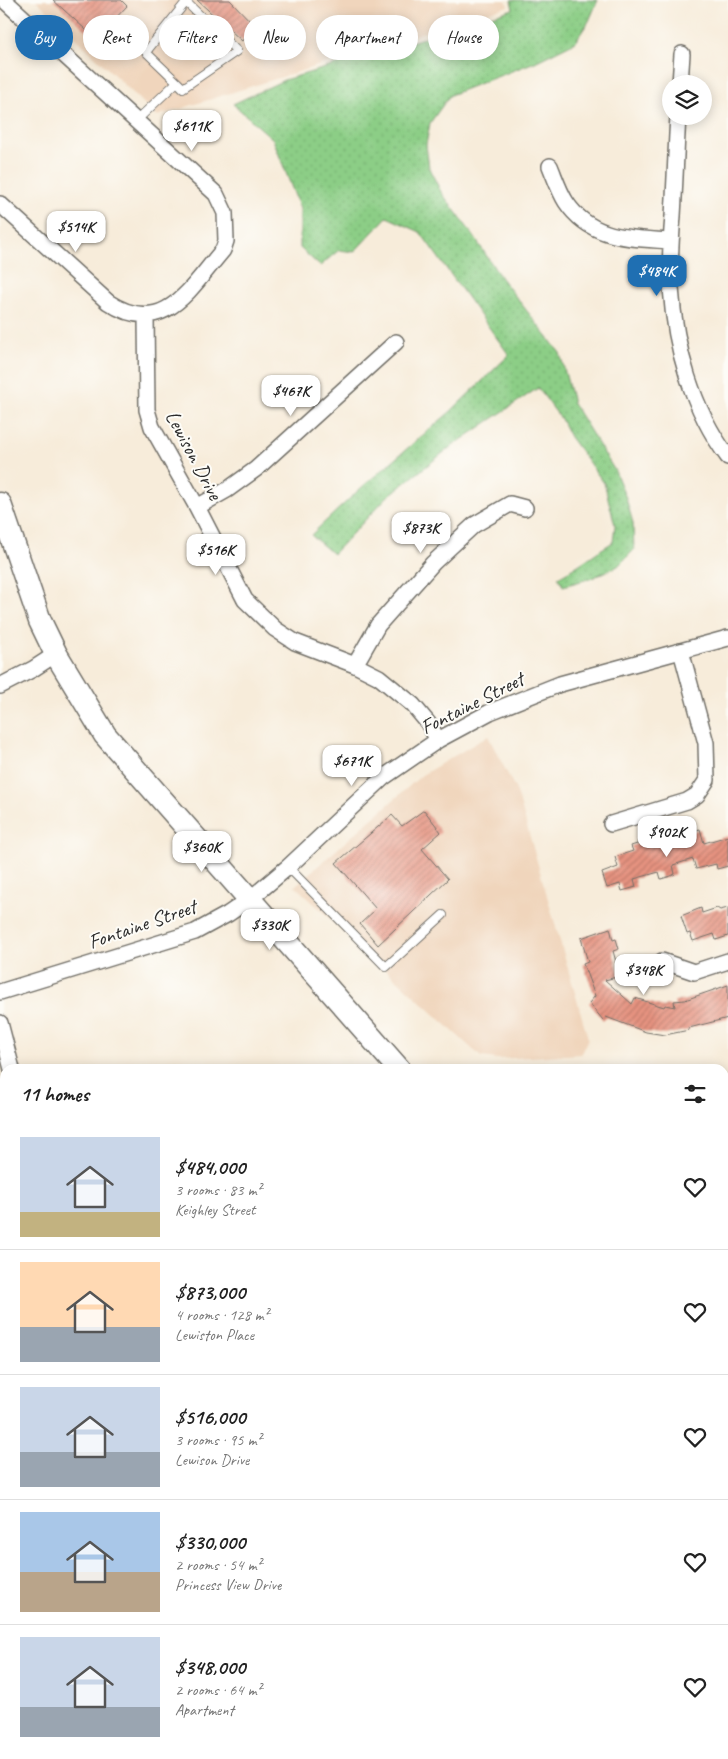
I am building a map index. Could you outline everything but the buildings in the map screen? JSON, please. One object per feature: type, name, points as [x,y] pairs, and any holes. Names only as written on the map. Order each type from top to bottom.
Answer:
[{"type":"main road","points":[[0,504],[4,529],[40,621],[56,654],[105,734],[395,1064]]},
{"type":"street","points":[[0,204],[108,302],[123,312],[146,316],[162,312],[176,304],[223,250],[226,242],[224,213],[216,194],[4,0]]},
{"type":"street","points":[[681,75],[682,54]]},
{"type":"street","points":[[677,125],[671,241],[673,312],[683,360],[694,394],[714,438],[728,457]]},
{"type":"street","points":[[550,166],[566,202],[590,226],[616,236],[671,241]]},
{"type":"street","name":"Lewison Drive","points":[[146,316],[147,410],[152,426],[197,506],[246,600],[275,629],[295,642],[355,665],[379,677],[413,705],[428,722],[438,740]]},
{"type":"street","points":[[197,506],[227,490],[256,469],[396,342]]},
{"type":"street","points":[[355,665],[378,625],[433,564],[474,525],[510,504],[525,508]]},
{"type":"street","name":"Fontaine Street","points":[[0,992],[195,932],[228,914],[250,899],[288,867],[384,778],[438,740],[490,712],[560,684],[728,638]]},
{"type":"street","points":[[611,824],[687,802],[697,795],[707,780],[706,743],[681,651]]},
{"type":"street","points":[[0,686],[33,669],[56,654]]},
{"type":"street","points":[[662,961],[694,972],[728,961]]},
{"type":"street","points":[[0,1023],[11,1064]]},
{"type":"lane","points":[[186,2],[238,52],[183,88],[177,82],[146,52],[186,2]]},
{"type":"lane","points":[[136,121],[177,82]]},
{"type":"lane","points":[[288,867],[386,966],[443,915]]},
{"type":"shaded area","points":[[36,0],[506,0],[508,6],[479,15],[428,15],[428,31],[418,34],[418,15],[316,15],[316,60],[336,60],[157,116],[99,60],[149,60],[149,15],[83,15],[83,45],[73,35],[73,15],[52,15]]},
{"type":"shaded area","points":[[488,736],[517,792],[588,1038],[581,1054],[497,1059],[481,1057],[295,886],[422,775]]},
{"type":"green space","points":[[511,0],[598,0],[589,21],[575,42],[535,62],[450,95],[430,123],[426,145],[429,168],[441,192],[473,235],[501,278],[560,353],[573,403],[615,471],[626,498],[633,523],[634,550],[618,566],[592,578],[563,586],[558,577],[613,542],[615,525],[604,483],[570,437],[561,419],[538,388],[452,446],[387,497],[333,554],[311,535],[362,487],[450,412],[509,355],[420,232],[387,217],[354,252],[339,250],[320,266],[300,248],[300,209],[273,139],[233,104],[284,80],[353,60],[418,60],[418,40],[428,37],[428,60],[499,60],[499,15],[494,15],[513,9]]}]
